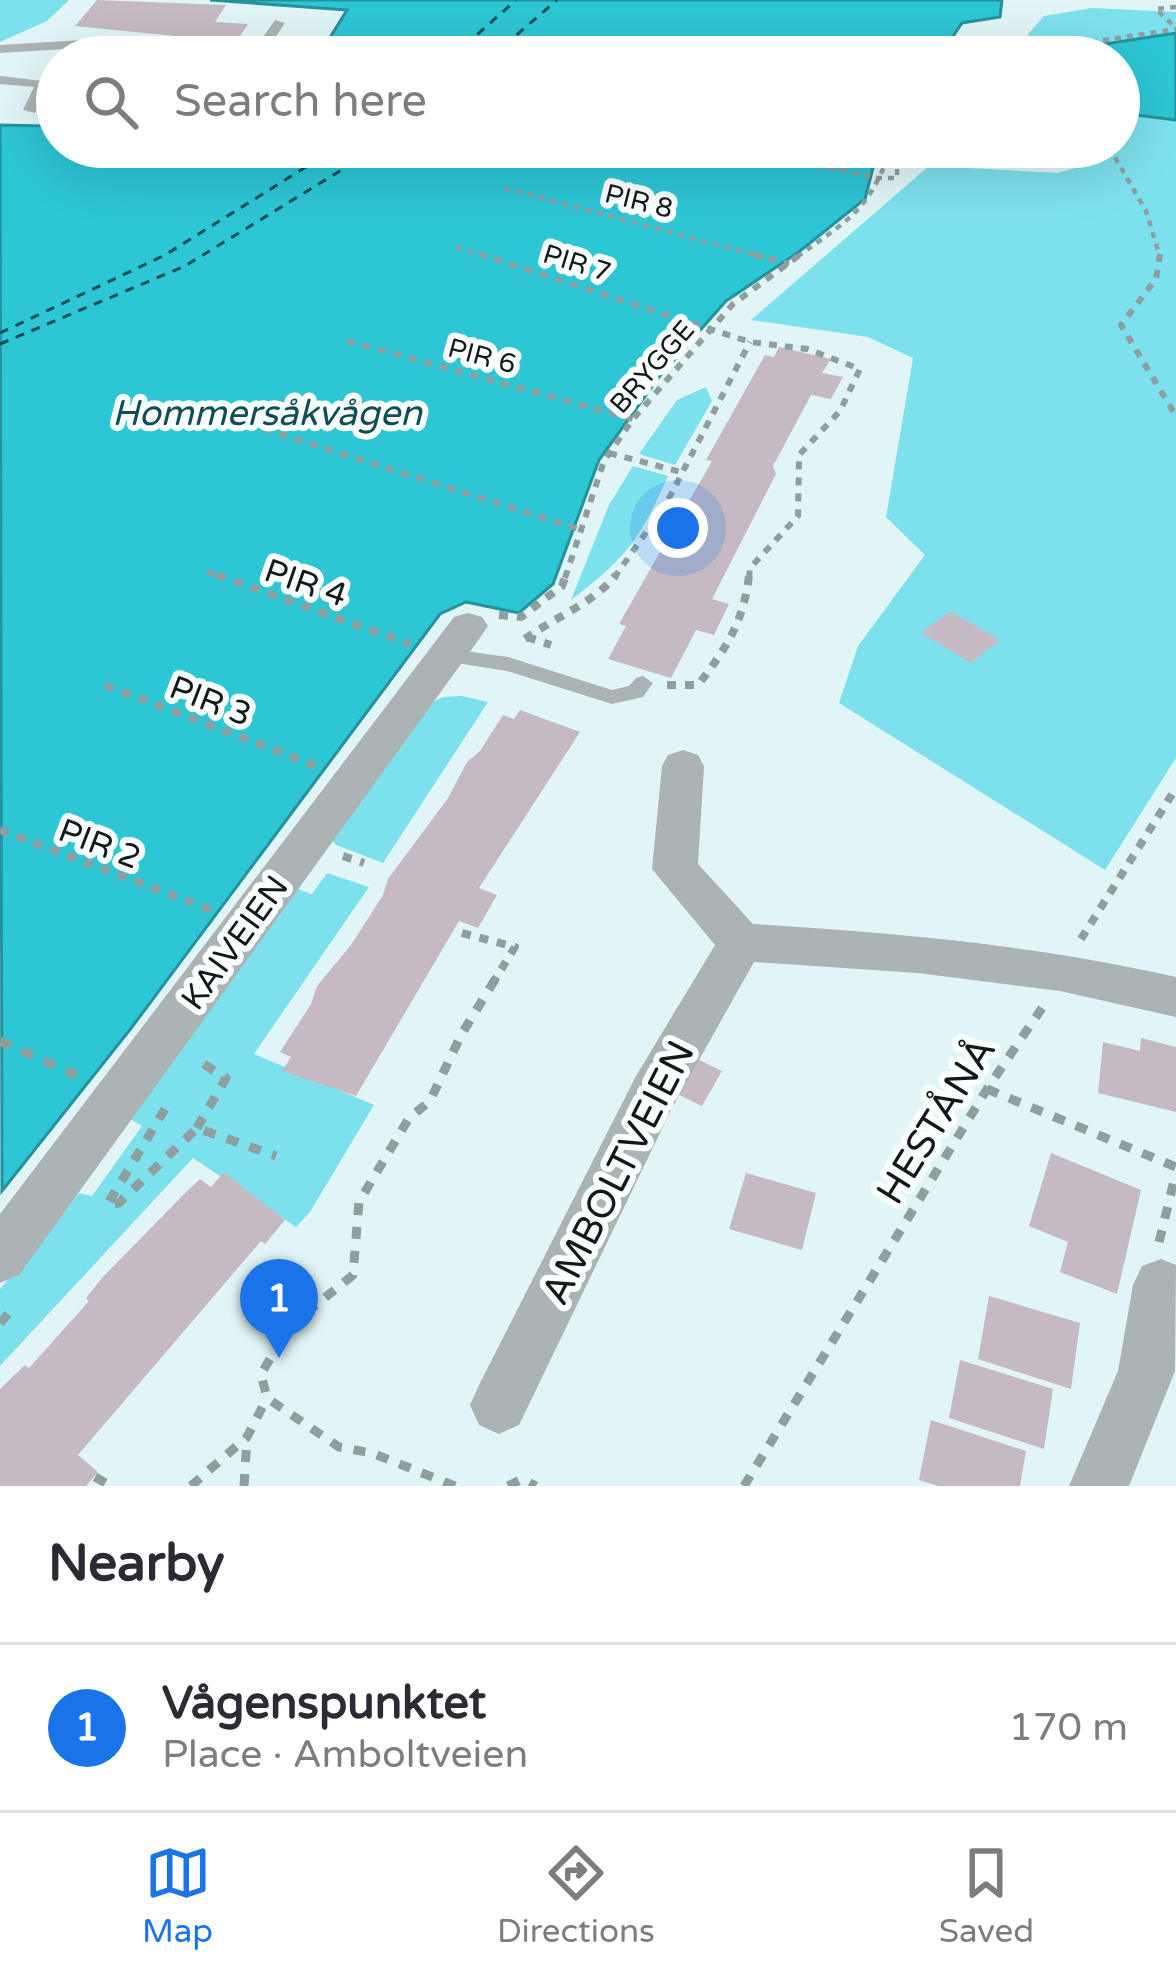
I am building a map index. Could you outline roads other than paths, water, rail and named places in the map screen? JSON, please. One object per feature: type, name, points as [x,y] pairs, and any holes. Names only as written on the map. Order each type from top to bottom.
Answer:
[{"type":"street","name":"KAIVEIEN","points":[[0,1257],[475,639]]},
{"type":"street","points":[[683,766],[675,869],[741,942],[918,954],[1060,971],[1176,997]]},
{"type":"street","name":"AMBOLTVEIEN","points":[[499,1406],[654,1092],[741,942]]},
{"type":"street","points":[[1099,1486],[1161,1376],[1161,1285]]},
{"type":"lane","points":[[271,36],[280,23]]},
{"type":"lane","points":[[0,49],[36,47]]},
{"type":"lane","points":[[0,80],[36,87]]},
{"type":"lane","points":[[30,110],[36,98]]},
{"type":"lane","points":[[475,639],[612,697],[636,692],[648,682]]},
{"type":"water","points":[[210,0],[1002,0],[1000,17],[962,23],[953,36],[331,36],[347,10]]},
{"type":"water","points":[[1176,33],[1176,120],[1140,116],[1140,39]]},
{"type":"water","name":"Hommersåkvågen","points":[[0,125],[36,126],[36,168],[873,168],[865,199],[726,301],[659,377],[599,460],[553,584],[519,613],[466,602],[440,614],[132,1027],[2,1191]]},
{"type":"place","name":"Vågenspunktet","points":[[279,1358]]}]
